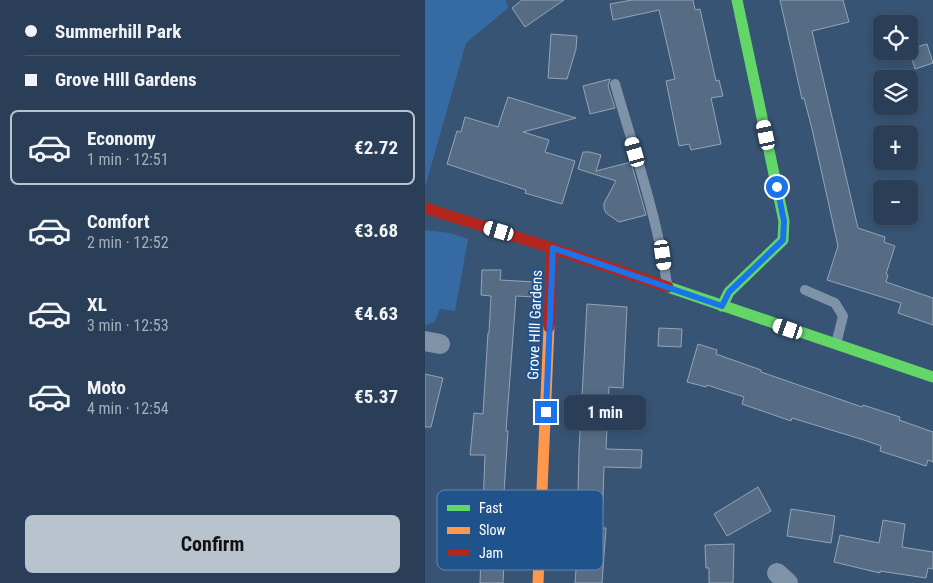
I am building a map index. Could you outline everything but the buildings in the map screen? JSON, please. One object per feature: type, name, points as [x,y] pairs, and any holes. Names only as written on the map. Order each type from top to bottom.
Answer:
[{"type":"street","points":[[722,306],[729,292],[783,240],[784,221],[737,0]]},
{"type":"street","points":[[425,208],[553,248],[933,377]]},
{"type":"street","name":"Grove HIll Gardens","points":[[542,490],[553,248]]},
{"type":"street","name":"Grove HIll Gardens","points":[[538,583],[539,570]]},
{"type":"lane","points":[[615,84],[650,203],[663,255],[667,288]]},
{"type":"lane","points":[[805,290],[835,303],[843,316],[836,345]]},
{"type":"shaded area","points":[[425,0],[506,0],[508,8],[466,43],[426,184],[425,184]]},
{"type":"shaded area","points":[[425,230],[450,233],[468,239],[455,311],[440,309],[435,321],[425,326]]},
{"type":"traffic: fast","points":[[722,306],[729,292],[783,240],[784,221],[737,0]]},
{"type":"traffic: fast","points":[[668,287],[933,377]]},
{"type":"traffic: slow","points":[[542,490],[549,327]]},
{"type":"traffic: slow","points":[[538,583],[539,570]]},
{"type":"traffic: jam","points":[[425,208],[668,287]]},
{"type":"traffic: jam","points":[[549,327],[552,248]]},
{"type":"route","points":[[546,412],[553,248],[722,306],[729,292],[783,240],[784,221],[777,187]]}]
